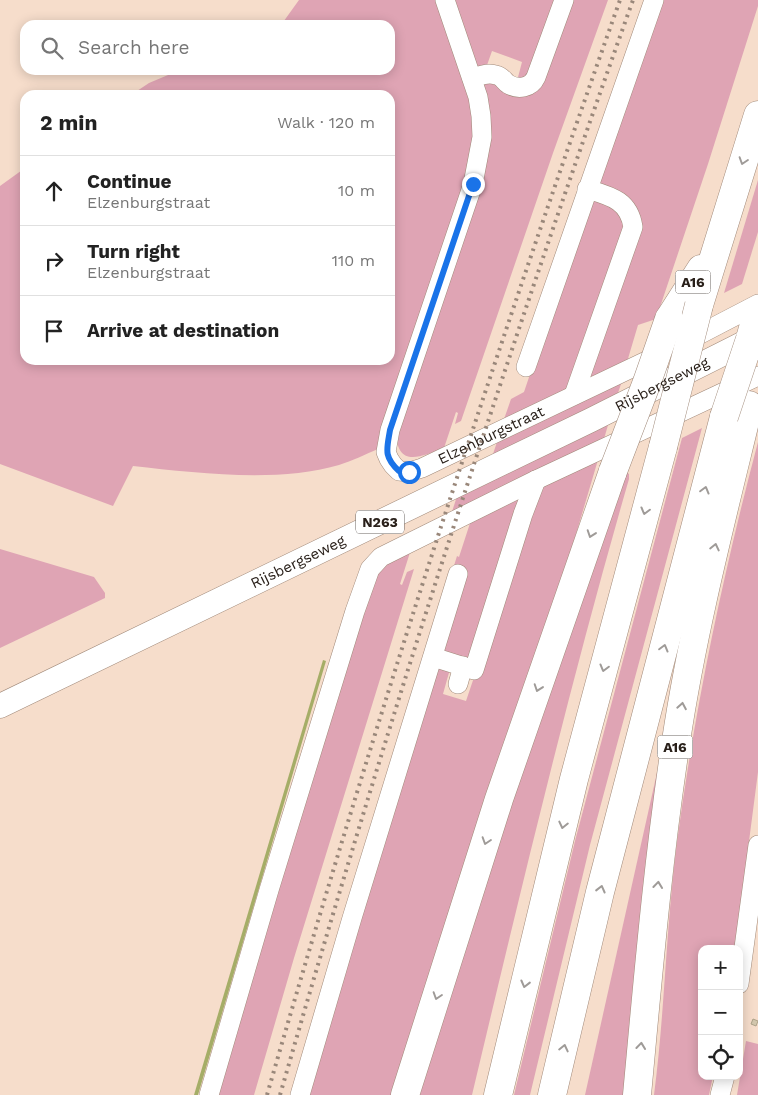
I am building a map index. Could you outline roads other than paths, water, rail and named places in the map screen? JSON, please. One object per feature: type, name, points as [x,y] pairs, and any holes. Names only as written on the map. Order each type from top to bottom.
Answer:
[{"type":"highway","name":"A16","points":[[498,1095],[574,779],[699,305],[758,115]]},
{"type":"highway","name":"A16","points":[[405,1095],[499,799],[613,471],[669,319],[717,244]]},
{"type":"highway","name":"A16","points":[[637,1095],[658,882],[676,740],[701,605],[749,405],[758,310]]},
{"type":"highway","name":"A16","points":[[552,1095],[600,892],[724,417],[754,338]]},
{"type":"main road","name":"Rijsbergseweg","points":[[0,706],[754,338]]},
{"type":"street","name":"Elzenburgstraat","points":[[445,0],[472,78],[481,116],[482,137],[473,184],[390,430],[386,452],[399,471],[409,472],[422,468],[621,374],[758,304]]},
{"type":"street","points":[[472,78],[488,74],[496,75],[508,84],[515,86],[522,87],[531,84],[536,77],[564,0]]},
{"type":"street","points":[[526,367],[654,0]]},
{"type":"street","points":[[574,395],[632,227],[631,218],[624,205],[617,200],[587,189]]},
{"type":"street","points":[[209,1095],[269,890],[341,629],[375,562],[407,543],[536,480],[758,376]]},
{"type":"street","points":[[433,657],[460,675],[474,670],[520,523],[536,480]]},
{"type":"street","points":[[300,1095],[352,918],[458,574]]},
{"type":"street","points":[[743,955],[758,845]]},
{"type":"street","points":[[720,1095],[724,1080]]},
{"type":"railway","points":[[267,1095],[349,819],[435,544],[572,136],[620,0]]},
{"type":"railway","points":[[280,1095],[362,819],[448,544],[538,272],[633,0]]}]
